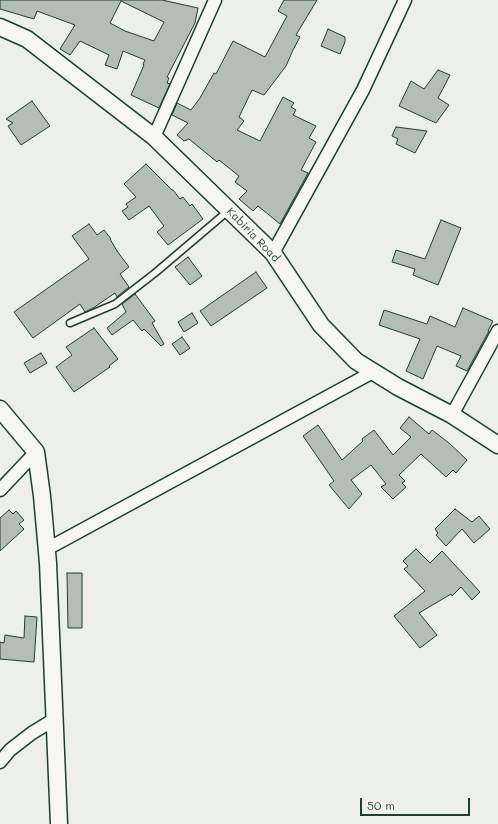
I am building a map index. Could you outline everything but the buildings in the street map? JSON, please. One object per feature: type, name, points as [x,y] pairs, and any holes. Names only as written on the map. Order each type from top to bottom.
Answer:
[{"type":"main road","name":"Kabiria Road","points":[[0,27],[26,39],[154,137],[273,253],[321,325],[356,361],[398,388],[452,415],[498,445]]},
{"type":"main road","points":[[0,409],[36,452],[47,549],[59,824]]},
{"type":"street","points":[[154,137],[216,0]]},
{"type":"street","points":[[273,253],[363,90],[405,0]]},
{"type":"street","points":[[452,415],[498,331]]},
{"type":"street","points":[[47,549],[373,372]]},
{"type":"street","points":[[0,490],[36,452]]},
{"type":"street","points":[[0,762],[10,750],[55,719]]},
{"type":"lane","points":[[70,323],[115,304],[155,274],[229,210]]}]
